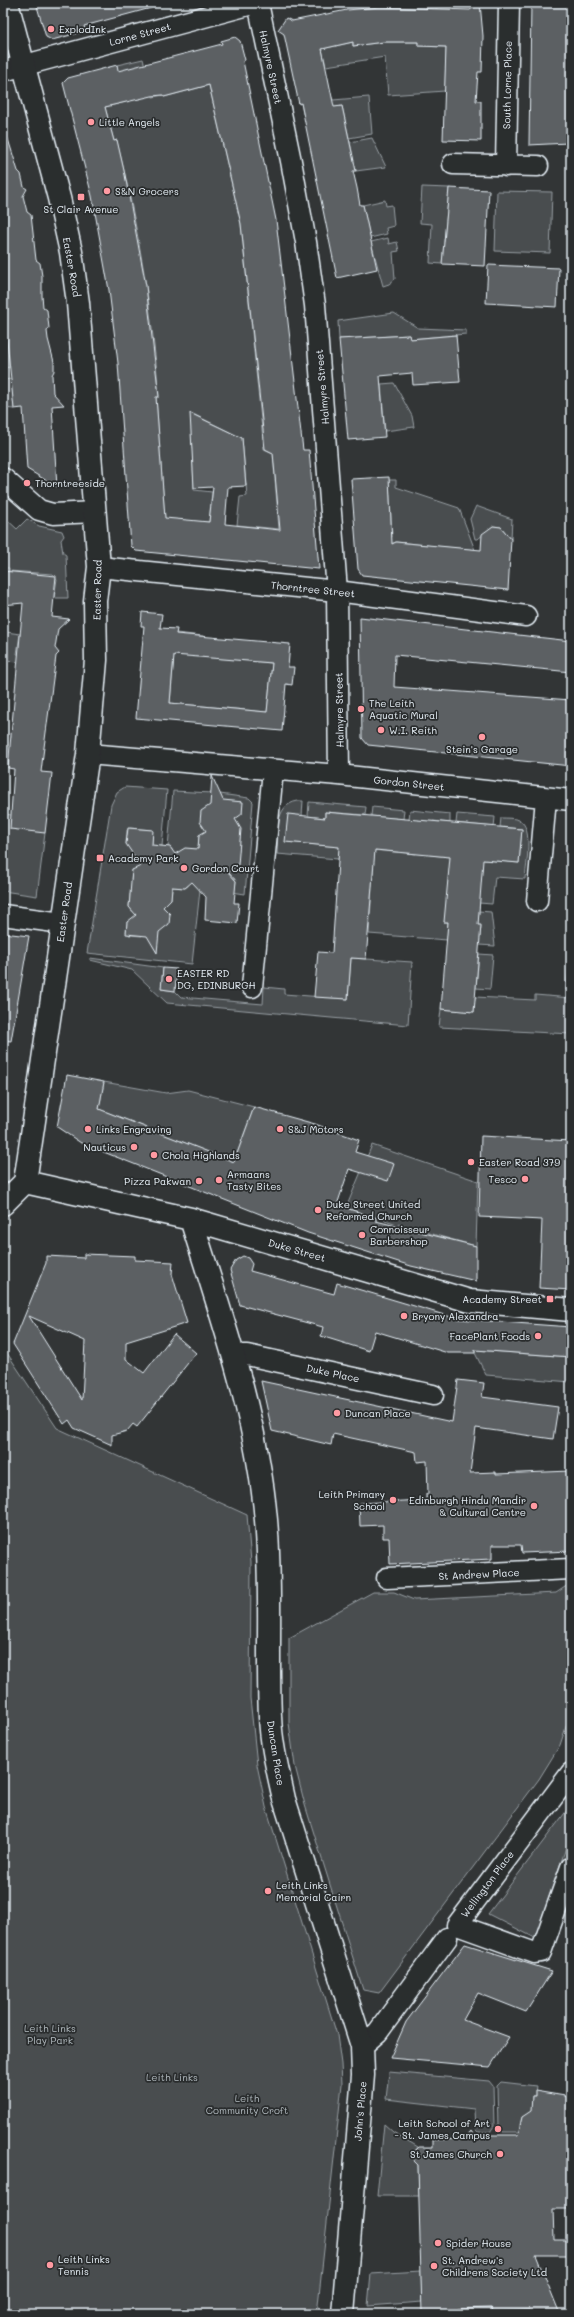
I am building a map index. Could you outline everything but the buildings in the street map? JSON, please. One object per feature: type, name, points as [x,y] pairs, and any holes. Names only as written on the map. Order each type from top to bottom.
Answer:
[{"type":"street","name":"Easter Road","points":[[7,3],[25,65],[71,252],[78,303],[99,568],[95,601],[96,660],[88,754],[25,1182]]},
{"type":"street","name":"Lorne Street","points":[[25,65],[257,3]]},
{"type":"street","name":"Halmyre Street","points":[[257,3],[291,161],[311,273],[327,450],[337,591],[339,775]]},
{"type":"street","name":"South Lorne Place","points":[[506,166],[509,3]]},
{"type":"street","points":[[3,71],[25,65]]},
{"type":"street","points":[[453,164],[538,166]]},
{"type":"street","points":[[3,478],[39,510],[53,514],[95,512]]},
{"type":"street","name":"Thorntree Street","points":[[99,568],[337,591],[526,616]]},
{"type":"street","name":"Gordon Street","points":[[88,754],[339,775],[571,800]]},
{"type":"street","points":[[252,987],[273,770]]},
{"type":"street","points":[[537,901],[546,798]]},
{"type":"street","points":[[3,915],[62,923]]},
{"type":"street","points":[[3,1204],[25,1182]]},
{"type":"street","name":"Duke Street","points":[[25,1182],[191,1219],[470,1301],[571,1310]]},
{"type":"street","name":"Duncan Place","points":[[191,1219],[233,1355],[252,1424],[263,1491],[269,1570],[270,1716],[275,1758],[284,1799],[362,2046]]},
{"type":"street","name":"Duke Place","points":[[233,1355],[247,1355],[433,1395]]},
{"type":"street","name":"St Andrew Place","points":[[387,1578],[571,1569]]},
{"type":"street","name":"Wellington Place","points":[[570,1776],[457,1925],[539,1952],[542,1951],[571,1867]]},
{"type":"street","points":[[362,2046],[378,2032],[447,1938]]},
{"type":"street","name":"John's Place","points":[[343,2314],[363,2075],[362,2046]]},
{"type":"green space","points":[[353,42],[353,46],[384,42],[418,42],[418,46],[446,47],[445,91],[388,95],[385,57],[326,66],[322,49]]},
{"type":"green space","points":[[563,44],[571,44],[571,143],[568,143],[569,102]]},
{"type":"green space","points":[[143,59],[153,97],[163,95],[164,97],[209,85],[241,224],[264,449],[273,453],[279,529],[237,525],[240,497],[247,496],[242,438],[191,413],[194,490],[212,492],[209,522],[165,520],[156,397],[159,396],[148,300],[138,236],[125,173],[117,141],[114,141],[105,107],[126,102],[117,65]]},
{"type":"green space","points":[[332,97],[333,100],[369,97],[372,134],[349,138],[342,106],[303,114],[301,103]]},
{"type":"green space","points":[[372,138],[386,167],[356,171],[350,142]]},
{"type":"green space","points":[[422,187],[449,188],[442,264],[430,263],[432,224],[420,223]]},
{"type":"green space","points":[[497,191],[552,192],[550,253],[495,251]]},
{"type":"green space","points":[[385,200],[386,206],[392,205],[394,226],[386,228],[387,234],[370,238],[363,205]]},
{"type":"green space","points":[[388,238],[389,244],[397,242],[399,251],[393,252],[395,279],[389,284],[383,286],[371,242]]},
{"type":"green space","points":[[394,313],[418,328],[466,330],[466,334],[410,339],[409,335],[339,339],[338,321]]},
{"type":"green space","points":[[3,340],[8,340],[11,367],[3,368]]},
{"type":"green space","points":[[12,379],[14,409],[3,408],[3,380]]},
{"type":"green space","points":[[394,383],[412,416],[414,427],[385,431],[381,384]]},
{"type":"green space","points":[[389,480],[396,480],[396,487],[459,508],[475,550],[396,542],[390,544],[390,537],[392,537]]},
{"type":"green space","points":[[476,506],[512,519],[511,539],[501,527],[493,526],[478,539],[475,539],[470,519]]},
{"type":"green space","points":[[3,516],[17,529],[27,519],[39,526],[62,531],[64,536],[61,540],[63,553],[66,555],[68,598],[54,598],[57,579],[53,574],[9,571],[9,568],[3,568]]},
{"type":"green space","points":[[6,632],[20,634],[17,654],[54,659],[21,662],[3,661]]},
{"type":"green space","points":[[176,633],[203,636],[201,656],[272,663],[267,712],[170,703]]},
{"type":"green space","points":[[125,787],[167,790],[162,846],[152,848],[152,830],[130,828],[127,830],[126,844],[141,859],[140,869],[132,870],[131,882],[134,886],[133,891],[130,894],[129,906],[132,911],[136,911],[135,920],[127,922],[126,932],[129,935],[142,936],[144,932],[156,942],[162,902],[171,899],[172,887],[185,888],[188,886],[189,881],[197,881],[200,890],[192,964],[87,953],[111,805],[117,792]]},
{"type":"green space","points":[[173,791],[212,793],[207,833],[199,835],[198,849],[182,856],[171,855],[172,849],[168,847]]},
{"type":"green space","points":[[220,794],[249,798],[253,802],[245,894],[232,892],[235,889],[236,881],[234,878],[227,878],[234,815],[242,814],[241,802],[227,801],[221,803]]},
{"type":"green space","points":[[298,801],[303,801],[302,816],[286,842],[416,854],[420,821],[409,820],[410,810],[450,814],[450,823],[433,821],[430,855],[519,863],[522,829],[500,827],[501,818],[512,818],[519,820],[524,824],[528,838],[525,879],[495,877],[492,904],[479,903],[444,922],[448,922],[447,940],[369,934],[373,871],[338,868],[338,859],[277,854],[278,829],[281,814],[284,808]]},
{"type":"green space","points":[[309,802],[366,807],[365,815],[325,812],[325,818],[308,816]]},
{"type":"green space","points":[[372,807],[404,810],[403,819],[371,816]]},
{"type":"green space","points":[[3,814],[12,815],[45,833],[37,896],[3,891]]},
{"type":"green space","points":[[457,814],[495,817],[494,827],[456,823]]},
{"type":"green space","points":[[479,911],[491,912],[495,946],[479,945],[481,926],[478,925]]},
{"type":"green space","points":[[479,954],[493,955],[490,989],[476,988]]},
{"type":"green space","points":[[569,957],[571,957],[571,990],[566,990]]},
{"type":"green space","points":[[90,958],[163,968],[161,989],[175,991],[181,997],[263,1004],[264,987],[284,989],[284,994],[348,999],[351,958],[412,962],[408,1025],[167,1003],[132,970],[90,960]]},
{"type":"green space","points":[[535,995],[571,998],[571,1034],[439,1027],[441,1009],[474,1012],[475,997],[535,1000]]},
{"type":"green space","points":[[104,1082],[166,1093],[188,1090],[254,1107],[236,1156],[257,1164],[256,1171],[99,1109]]},
{"type":"green space","points":[[372,1145],[478,1181],[476,1246],[346,1208]]},
{"type":"green space","name":"Leith Links","points":[[3,1347],[57,1428],[247,1515],[251,1562],[250,1698],[257,1765],[266,1807],[337,2035],[341,2064],[342,2084],[317,2314],[3,2314]]},
{"type":"green space","points":[[475,1350],[571,1357],[571,1382],[486,1375],[475,1353]]},
{"type":"green space","points":[[571,1583],[571,1712],[560,1745],[539,1779],[379,1993],[363,1990],[305,1805],[295,1766],[289,1723],[289,1638],[373,1592],[394,1592],[414,1600],[556,1593]]},
{"type":"green space","points":[[571,1805],[571,1833],[535,1938],[488,1914]]},
{"type":"green space","points":[[389,2072],[489,2081],[493,2086],[494,2126],[490,2132],[478,2132],[475,2129],[474,2109],[386,2099]]},
{"type":"green space","points":[[501,2082],[536,2086],[535,2096],[532,2096],[532,2099],[535,2100],[534,2112],[522,2117],[520,2125],[522,2132],[503,2132],[498,2127],[497,2086]]},
{"type":"green space","points":[[384,2124],[393,2132],[418,2147],[414,2152],[414,2161],[418,2164],[419,2196],[377,2196]]},
{"type":"green space","points":[[421,2271],[422,2302],[368,2306],[371,2274]]},
{"type":"green space","points":[[492,2308],[493,2312],[511,2311],[512,2314],[458,2314],[458,2309]]},
{"type":"place","name":"ExplodInk","points":[[51,29]]},
{"type":"place","name":"Little Angels","points":[[91,122]]},
{"type":"place","name":"S&N Grocers","points":[[107,191]]},
{"type":"place","name":"St Clair Avenue","points":[[81,197]]},
{"type":"place","name":"Thorntreeside","points":[[27,483]]},
{"type":"place","name":"The Leith Aquatic Mural","points":[[361,709]]},
{"type":"place","name":"W.I. Reith","points":[[381,730]]},
{"type":"place","name":"Stein's Garage","points":[[482,737]]},
{"type":"place","name":"Academy Park","points":[[100,858]]},
{"type":"place","name":"Gordon Court","points":[[184,868]]},
{"type":"place","name":"EASTER RD DG, EDINBURGH","points":[[169,979]]},
{"type":"place","name":"Links Engraving","points":[[88,1129]]},
{"type":"place","name":"S&J Motors","points":[[280,1129]]},
{"type":"place","name":"Nauticus","points":[[134,1147]]},
{"type":"place","name":"Chola Highlands","points":[[154,1155]]},
{"type":"place","name":"Easter Road 379","points":[[471,1162]]},
{"type":"place","name":"Tesco","points":[[525,1179]]},
{"type":"place","name":"Armaans Tasty Bites","points":[[219,1180]]},
{"type":"place","name":"Pizza Pakwan","points":[[199,1181]]},
{"type":"place","name":"Duke Street United Reformed Church","points":[[318,1210]]},
{"type":"place","name":"Connoisseur Barbershop","points":[[362,1235]]},
{"type":"place","name":"Academy Street","points":[[550,1299]]},
{"type":"place","name":"Bryony Alexandra","points":[[404,1316]]},
{"type":"place","name":"FacePlant Foods","points":[[538,1336]]},
{"type":"place","name":"Duncan Place","points":[[337,1413]]},
{"type":"place","name":"Leith Primary School","points":[[393,1500]]},
{"type":"place","name":"Edinburgh Hindu Mandir & Cultural Centre","points":[[534,1506]]},
{"type":"place","name":"Leith Links Memorial Cairn","points":[[268,1891]]},
{"type":"place","name":"Leith School of Art - St. James Campus","points":[[498,2129]]},
{"type":"place","name":"St James Church","points":[[500,2154]]},
{"type":"place","name":"Spider House","points":[[438,2243]]},
{"type":"place","name":"Leith Links Tennis","points":[[50,2265]]},
{"type":"place","name":"St. Andrew's Childrens Society Ltd","points":[[434,2266]]},
{"type":"park label","name":"Leith Links Play Park","points":[[50,2034]]},
{"type":"park label","name":"Leith Community Croft","points":[[247,2104]]}]
